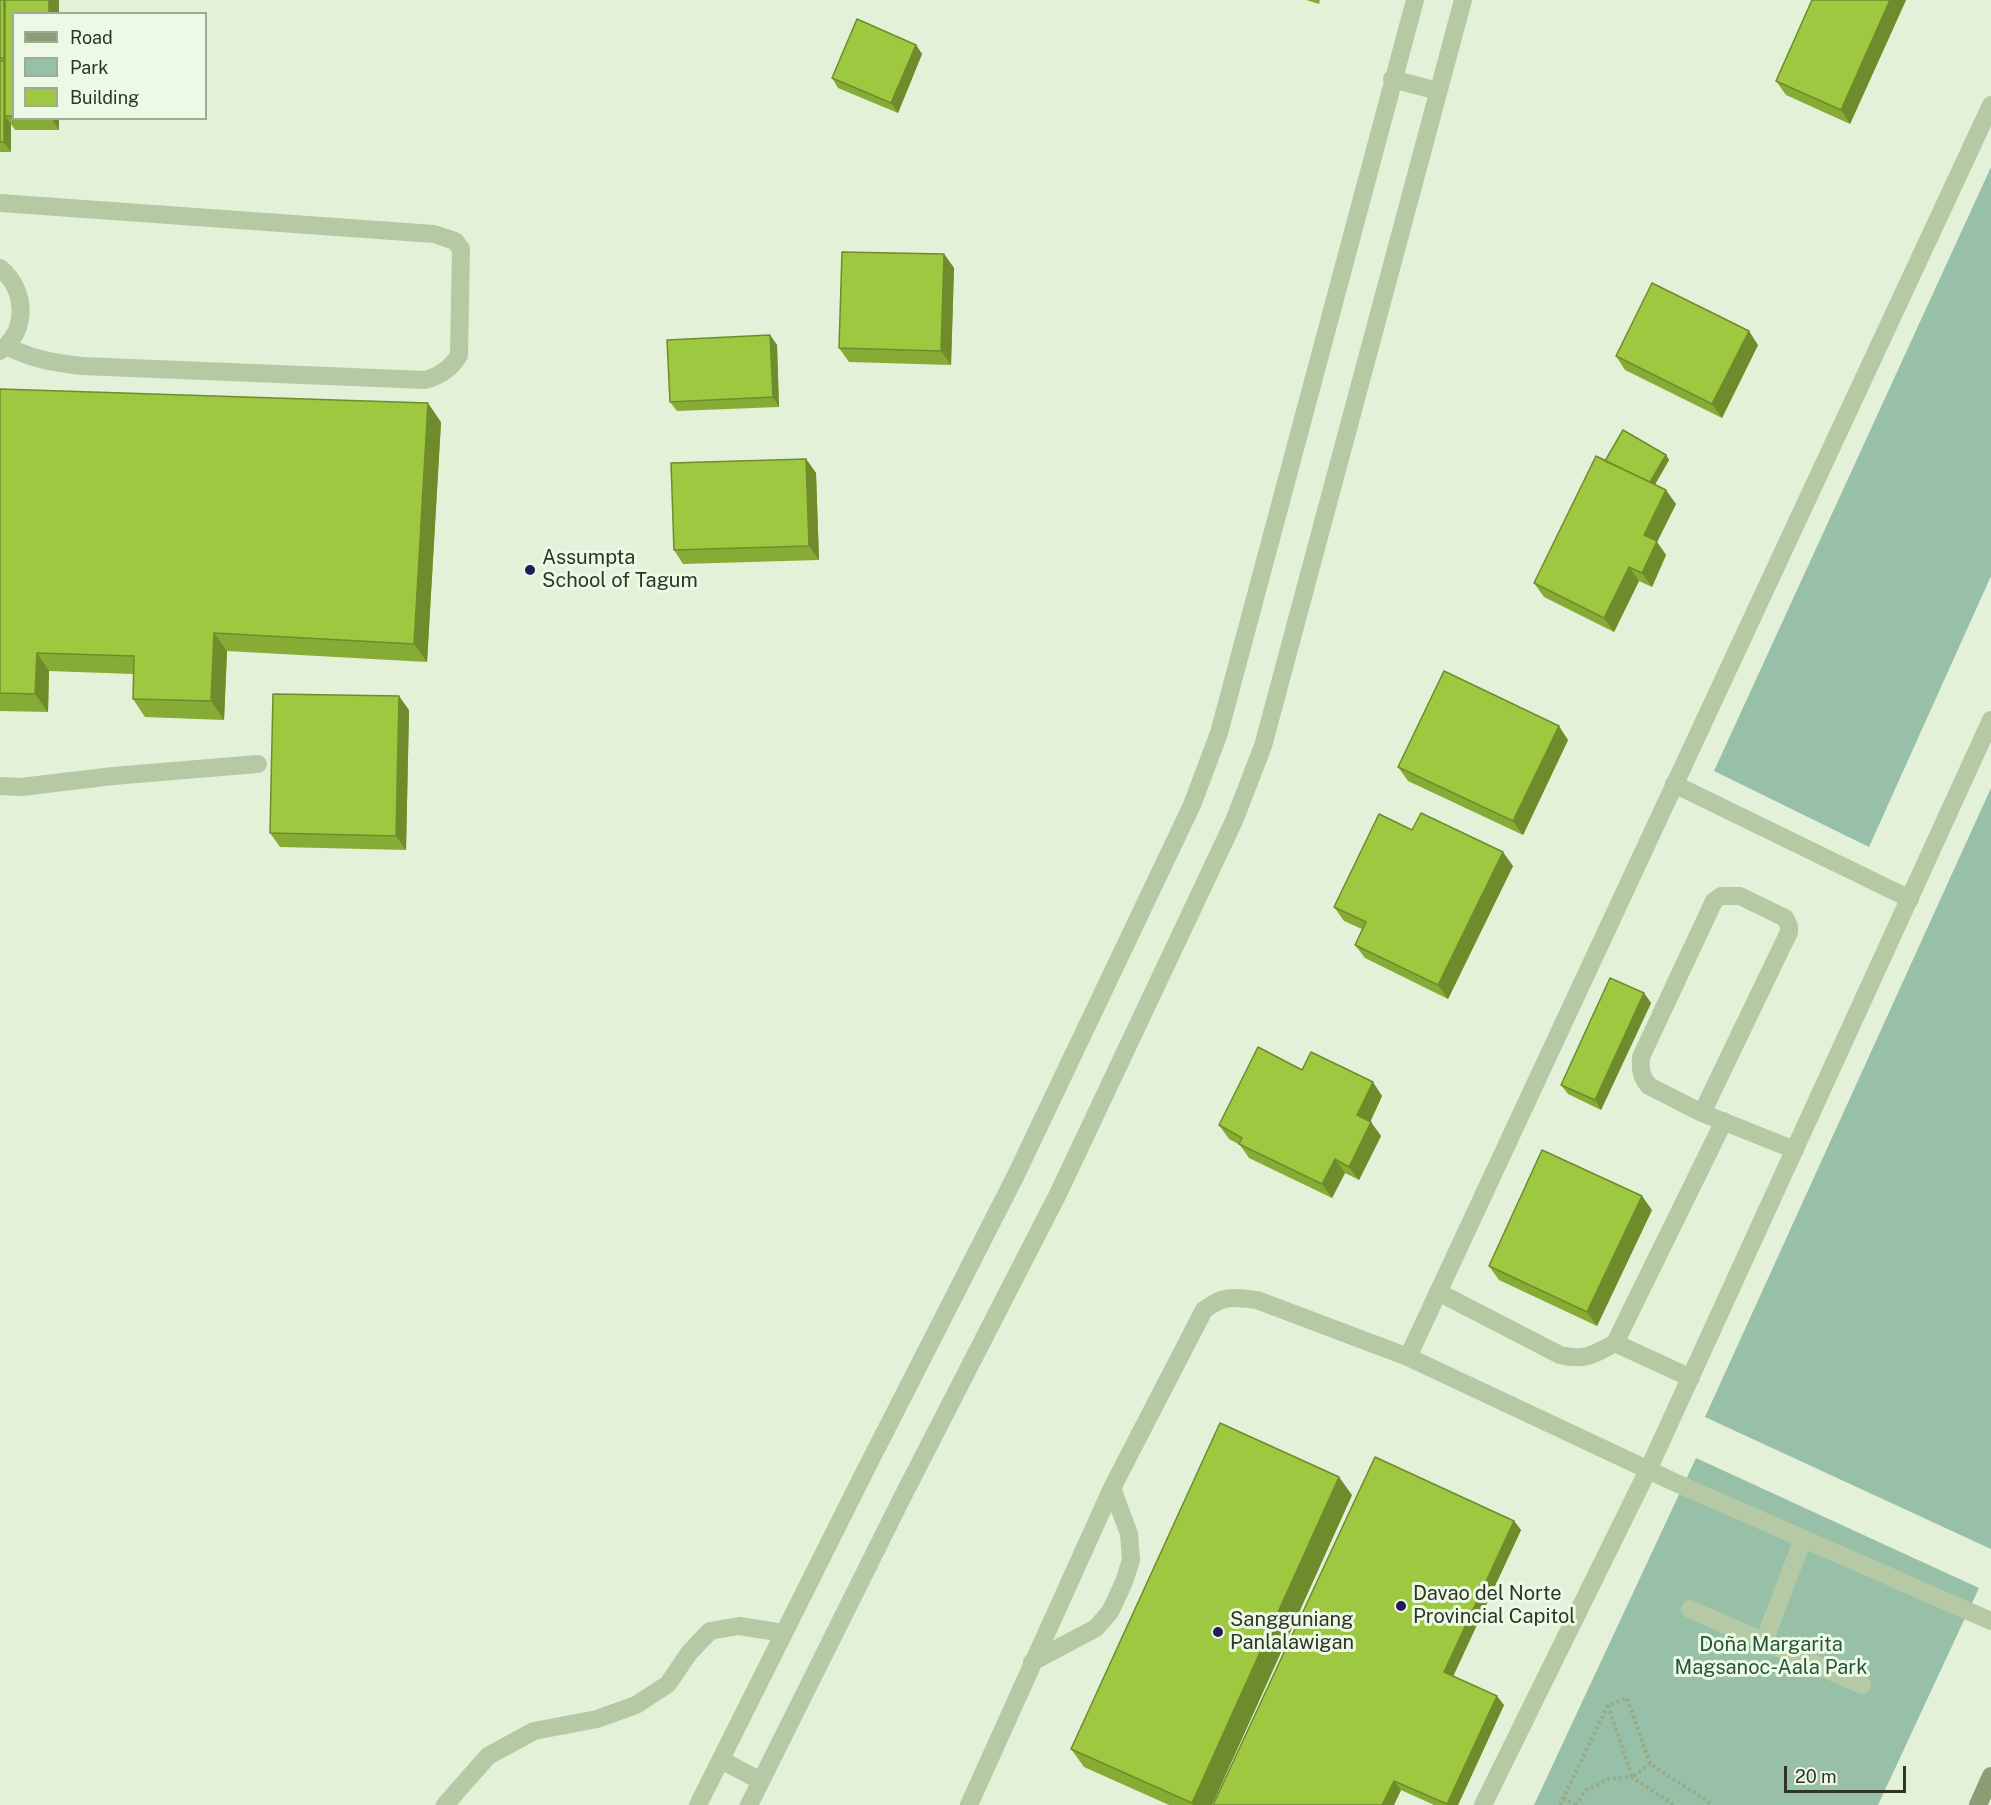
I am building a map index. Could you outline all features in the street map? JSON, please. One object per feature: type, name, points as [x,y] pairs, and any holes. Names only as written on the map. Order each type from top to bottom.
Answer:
[{"type":"main road","points":[[1978,1805],[1991,1776]]},
{"type":"street","points":[[698,1805],[873,1454],[1016,1175],[1196,795],[1219,733],[1414,0]]},
{"type":"street","points":[[749,1805],[904,1494],[1058,1194],[1234,820],[1263,746],[1463,0]]},
{"type":"street","points":[[1392,79],[1438,91]]},
{"type":"street","points":[[1408,1357],[1991,105]]},
{"type":"street","points":[[0,204],[434,234],[455,241],[461,249],[459,355],[440,376],[425,380],[57,364],[3,348],[18,328],[22,307],[16,286],[0,268]]},
{"type":"street","points":[[1484,1805],[1649,1468],[1991,720]]},
{"type":"street","points":[[0,786],[21,787],[113,776],[258,764]]},
{"type":"street","points":[[1674,784],[1910,899]]},
{"type":"street","points":[[1702,1113],[1789,932],[1785,918],[1740,896],[1721,896],[1714,901],[1641,1057],[1640,1068],[1643,1079],[1649,1086],[1702,1113],[1795,1150]]},
{"type":"street","points":[[1438,1292],[1560,1355],[1576,1359],[1590,1357],[1615,1343],[1724,1121]]},
{"type":"street","points":[[969,1805],[1112,1488],[1204,1310],[1218,1299],[1234,1297],[1257,1300],[1408,1357],[1803,1539],[1991,1621]]},
{"type":"street","points":[[1615,1343],[1691,1378]]},
{"type":"street","points":[[1032,1662],[1096,1628],[1110,1612],[1124,1582],[1131,1560],[1129,1534],[1112,1488]]},
{"type":"street","points":[[1764,1641],[1803,1539]]},
{"type":"street","points":[[1690,1609],[1862,1685]]},
{"type":"street","points":[[445,1805],[488,1756],[534,1731],[597,1719],[636,1705],[668,1684],[689,1653],[710,1631],[739,1626],[784,1633]]},
{"type":"street","points":[[721,1760],[761,1781]]},
{"type":"path","points":[[1560,1805],[1608,1705],[1628,1698],[1650,1764],[1713,1805]]},
{"type":"path","points":[[1608,1705],[1632,1777],[1674,1805]]},
{"type":"path","points":[[1563,1798],[1575,1805],[1586,1790],[1609,1779],[1632,1777],[1650,1764]]},
{"type":"green space","points":[[1991,167],[1991,576],[1869,847],[1714,771]]},
{"type":"green space","points":[[1991,788],[1991,1549],[1705,1417]]},
{"type":"green space","name":"Doña Margarita Magsanoc-Aala Park","points":[[1696,1458],[1979,1588],[1878,1805],[1534,1805]]},
{"type":"building","points":[[0,0],[4,0],[4,58],[0,58]]},
{"type":"building","points":[[5,0],[49,0],[49,12],[12,12],[12,116],[5,116]]},
{"type":"building","points":[[1812,0],[1890,0],[1841,110],[1776,81]]},
{"type":"building","points":[[857,19],[916,45],[891,103],[832,78]]},
{"type":"building","points":[[0,61],[4,61],[4,142],[0,142]]},
{"type":"building","points":[[842,252],[944,254],[941,351],[839,348]]},
{"type":"building","points":[[1652,283],[1749,331],[1712,404],[1616,356]]},
{"type":"building","points":[[770,335],[773,397],[670,402],[667,340]]},
{"type":"building","points":[[0,389],[428,403],[414,644],[214,633],[211,701],[133,699],[134,656],[37,653],[35,694],[0,693]]},
{"type":"building","points":[[1623,430],[1666,455],[1650,482],[1605,461]]},
{"type":"building","points":[[1596,456],[1666,490],[1644,535],[1657,541],[1642,573],[1629,567],[1604,618],[1534,583]]},
{"type":"building","points":[[806,459],[809,546],[674,550],[671,463]]},
{"type":"building","points":[[1444,671],[1559,726],[1513,821],[1398,767]]},
{"type":"building","points":[[273,694],[399,696],[396,836],[270,833]]},
{"type":"building","points":[[1421,813],[1503,852],[1438,985],[1355,945],[1366,922],[1334,907],[1379,814],[1412,830]]},
{"type":"building","points":[[1610,978],[1644,993],[1595,1100],[1561,1085]]},
{"type":"building","points":[[1258,1047],[1302,1070],[1311,1052],[1373,1082],[1357,1115],[1371,1122],[1349,1167],[1335,1159],[1322,1184],[1239,1144],[1242,1138],[1219,1125]]},
{"type":"building","points":[[1542,1150],[1642,1196],[1587,1312],[1489,1266]]},
{"type":"building","points":[[1220,1423],[1339,1477],[1192,1803],[1071,1749]]},
{"type":"building","name":"Davao del Norte Provincial Capitol","points":[[1375,1457],[1514,1521],[1444,1672],[1497,1696],[1447,1804],[1394,1781],[1382,1805],[1213,1805]]},
{"type":"place","name":"Assumpta School of Tagum","points":[[530,570]]},
{"type":"place","name":"Davao del Norte Provincial Capitol","points":[[1401,1606]]},
{"type":"place","name":"Sangguniang Panlalawigan","points":[[1218,1632]]}]
